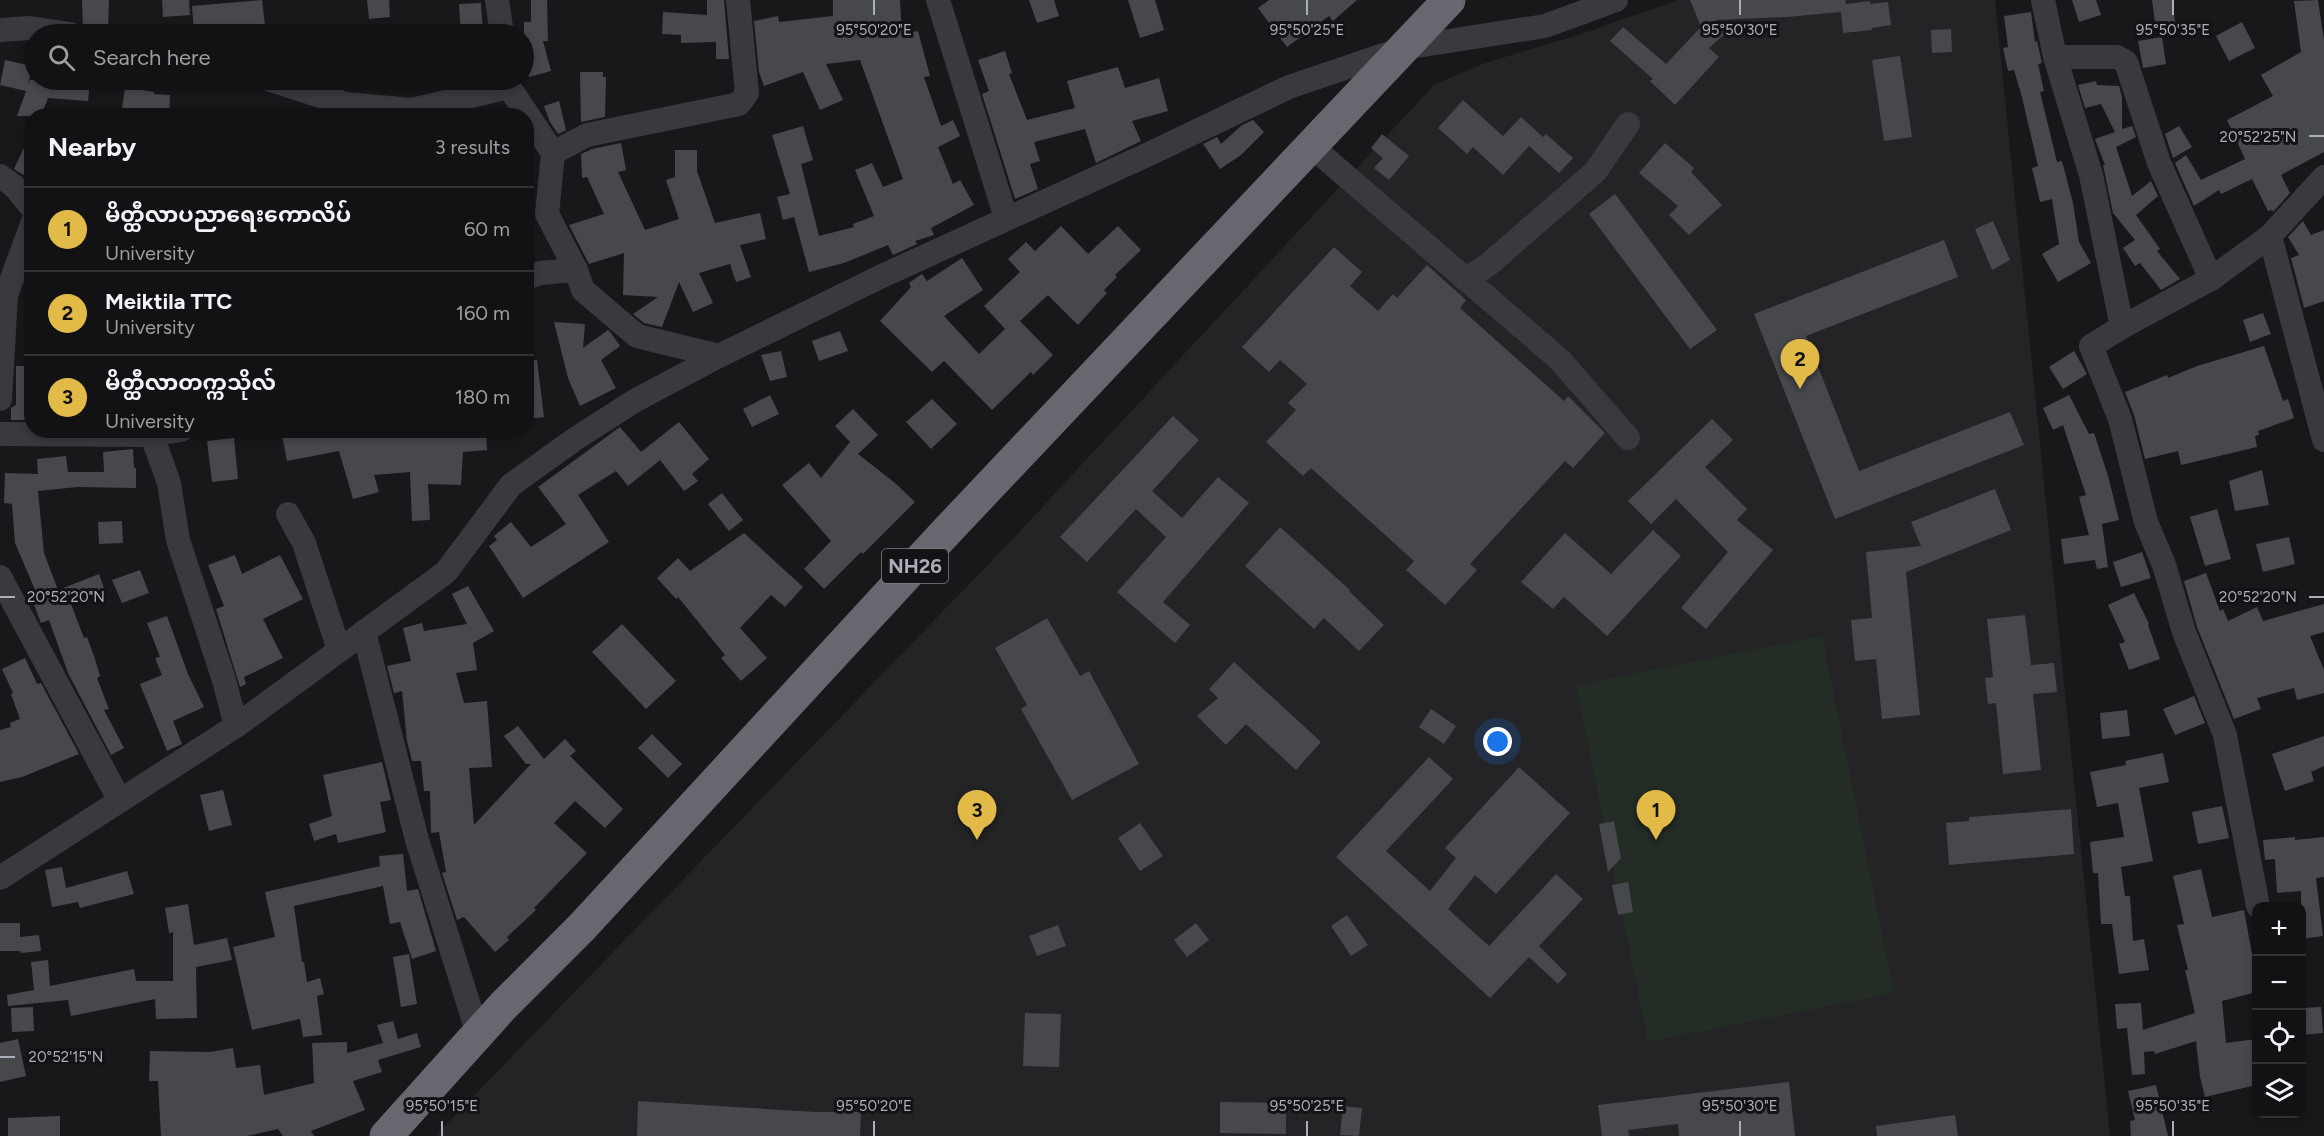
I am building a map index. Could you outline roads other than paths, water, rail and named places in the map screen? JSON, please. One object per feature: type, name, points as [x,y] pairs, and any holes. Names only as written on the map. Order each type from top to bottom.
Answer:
[{"type":"highway","name":"NH26","points":[[386,1136],[478,1034],[582,927],[945,533],[1449,0]]},
{"type":"street","points":[[496,0],[500,24]]},
{"type":"street","points":[[553,153],[587,135],[739,104],[744,100],[747,93],[738,0]]},
{"type":"street","points":[[938,0],[1006,218]]},
{"type":"street","points":[[0,878],[119,799],[236,726],[446,572],[511,485],[575,439],[636,400],[719,356],[1006,218],[1149,154],[1289,87],[1404,48],[1545,26],[1616,0]]},
{"type":"street","points":[[2043,0],[2055,57],[2091,175],[2122,327]]},
{"type":"street","points":[[0,30],[24,28]]},
{"type":"street","points":[[2055,57],[2117,57],[2126,62],[2159,163],[2211,279]]},
{"type":"street","points":[[302,90],[346,104],[390,108]]},
{"type":"street","points":[[419,108],[484,90]]},
{"type":"street","points":[[513,90],[525,108]]},
{"type":"street","points":[[534,123],[553,153],[548,214],[576,270],[583,290],[637,336],[719,356]]},
{"type":"street","points":[[1466,279],[1488,265],[1595,172],[1628,124]]},
{"type":"street","points":[[1311,146],[1560,360],[1628,438]]},
{"type":"street","points":[[0,176],[14,186],[24,198]]},
{"type":"street","points":[[2257,902],[2225,735],[2184,632],[2164,565],[2146,522],[2120,419],[2091,346],[2211,279],[2270,236],[2324,177]]},
{"type":"street","points":[[2270,236],[2324,440]]},
{"type":"street","points":[[0,399],[6,296],[24,246]]},
{"type":"street","points":[[534,275],[576,270]]},
{"type":"street","points":[[0,434],[24,434]]},
{"type":"street","points":[[152,438],[169,483],[178,540],[224,680],[236,726]]},
{"type":"street","points":[[288,514],[304,543],[339,650]]},
{"type":"street","points":[[0,577],[119,799]]},
{"type":"street","points":[[364,632],[417,840],[478,1034]]},
{"type":"place","name":"Meiktila TTC","points":[[1800,389]]},
{"type":"place","name":"မိတ္ထီလာတက္ကသိုလ်","points":[[977,840]]},
{"type":"place","name":"မိတ္ထီလာပညာရေးကောလိပ်","points":[[1656,840]]}]
